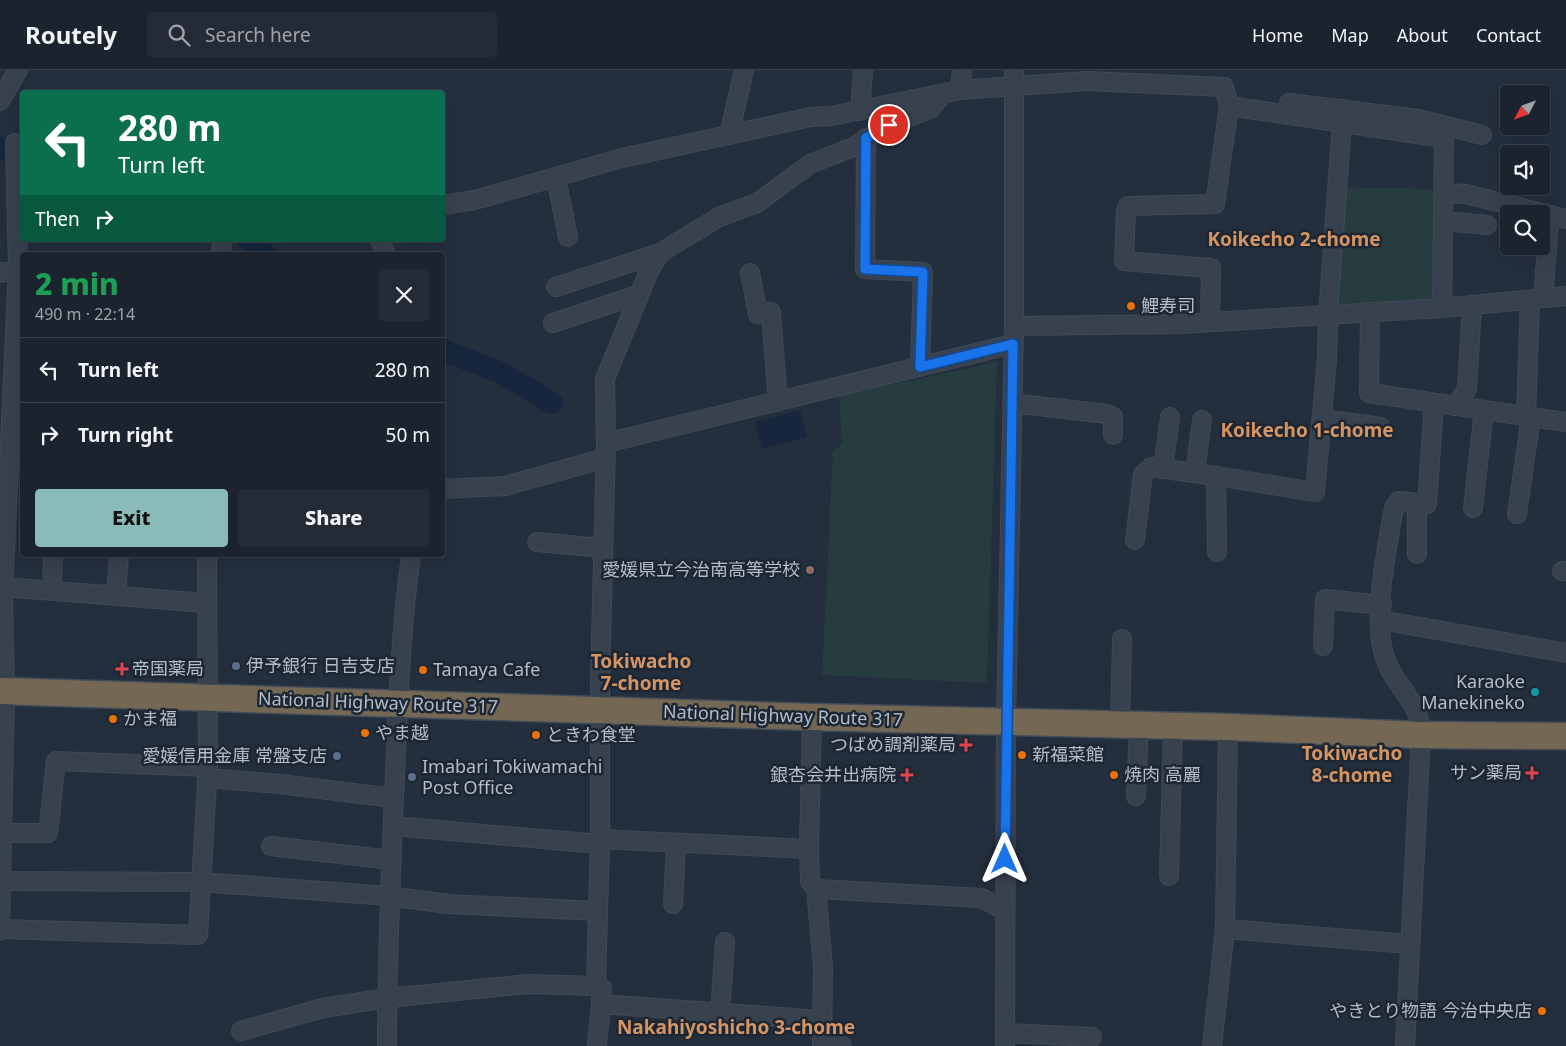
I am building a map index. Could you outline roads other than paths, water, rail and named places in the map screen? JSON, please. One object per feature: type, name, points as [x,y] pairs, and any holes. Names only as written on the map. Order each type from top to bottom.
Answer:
[{"type":"highway","name":"National Highway Route 317","points":[[2,691],[208,696],[398,704],[1006,723],[1228,727],[1421,735],[1566,736]]},
{"type":"street","points":[[0,101],[18,70]]},
{"type":"street","points":[[728,135],[744,70]]},
{"type":"street","points":[[860,111],[863,70]]},
{"type":"street","points":[[960,90],[962,70]]},
{"type":"street","points":[[1014,78],[1014,326],[1006,723],[1005,1040],[1092,1037]]},
{"type":"street","points":[[445,205],[474,200],[586,167],[728,135],[812,117],[860,111],[890,103],[942,95],[1014,78],[1224,87],[1228,101],[1216,204],[1128,206],[1126,212],[1124,261],[1211,268],[1210,322]]},
{"type":"street","points":[[556,286],[660,253],[719,218],[756,203],[810,164],[853,147],[889,125],[930,109],[942,95]]},
{"type":"street","points":[[1228,101],[1343,116],[1444,138],[1442,308]]},
{"type":"street","points":[[1343,116],[1418,119],[1482,135]]},
{"type":"street","points":[[1135,540],[1143,474],[1151,467],[1315,492],[1327,359],[1328,315],[1343,116]]},
{"type":"street","points":[[866,138],[865,269],[923,272],[920,367]]},
{"type":"street","points":[[13,142],[18,273],[13,359],[6,409],[11,468],[4,587],[0,930],[198,935],[208,773],[207,557]]},
{"type":"street","points":[[556,177],[568,237]]},
{"type":"street","points":[[1444,193],[1466,194],[1558,222],[1536,299],[1528,417],[1518,514]]},
{"type":"street","points":[[1444,221],[1487,225]]},
{"type":"street","points":[[596,986],[600,842],[602,548],[606,450],[605,378],[640,294],[660,253]]},
{"type":"street","points":[[0,272],[18,273]]},
{"type":"street","points":[[750,273],[758,314],[771,312],[778,402]]},
{"type":"street","points":[[553,323],[640,294]]},
{"type":"street","points":[[1014,326],[1210,322],[1442,308],[1566,296]]},
{"type":"street","points":[[1456,406],[1467,389],[1472,305]]},
{"type":"street","points":[[1370,312],[1369,393],[1566,422]]},
{"type":"street","points":[[445,489],[505,486],[606,450],[778,402],[1013,344]]},
{"type":"street","points":[[1012,403],[1107,414],[1113,417],[1113,435]]},
{"type":"street","points":[[1405,1046],[1421,735],[1417,715],[1387,664],[1383,649],[1381,612],[1383,573],[1394,508],[1399,501],[1427,504],[1434,404]]},
{"type":"street","points":[[1473,508],[1484,410]]},
{"type":"street","points":[[1163,469],[1170,417]]},
{"type":"street","points":[[1322,419],[1381,427]]},
{"type":"street","points":[[1195,473],[1202,420]]},
{"type":"street","points":[[1216,476],[1218,552]]},
{"type":"street","points":[[1417,503],[1417,554]]},
{"type":"street","points":[[537,542],[602,548]]},
{"type":"street","points":[[52,591],[53,557]]},
{"type":"street","points":[[116,596],[119,557]]},
{"type":"street","points":[[387,1046],[389,896],[398,704],[403,614],[411,557]]},
{"type":"street","points":[[4,587],[206,603]]},
{"type":"street","points":[[1323,646],[1325,599],[1566,653]]},
{"type":"street","points":[[1122,640],[1136,796]]},
{"type":"street","points":[[812,717],[809,849],[810,880],[816,889],[823,966],[822,1046],[842,1046]]},
{"type":"street","points":[[1169,876],[1173,726]]},
{"type":"street","points":[[1212,1046],[1225,929],[1228,727]]},
{"type":"street","points":[[2,833],[48,833],[56,761],[208,773],[394,798]]},
{"type":"street","points":[[393,826],[600,842],[676,843],[809,849]]},
{"type":"street","points":[[673,904],[676,843]]},
{"type":"street","points":[[271,846],[391,860]]},
{"type":"street","points":[[1,881],[200,882],[389,896],[448,904],[598,912]]},
{"type":"street","points":[[816,889],[982,898],[1005,911]]},
{"type":"street","points":[[1225,929],[1409,944]]},
{"type":"street","points":[[720,1013],[725,942]]},
{"type":"street","points":[[241,1031],[323,1008],[387,998],[528,984],[596,986],[602,988],[597,1045]]},
{"type":"street","points":[[601,1004],[822,1020]]},
{"type":"water","points":[[800,410],[807,437],[762,449],[755,422]]},
{"type":"waterway","points":[[0,148],[20,153]]},
{"type":"waterway","points":[[250,242],[262,252]]},
{"type":"waterway","points":[[445,351],[502,373],[552,403]]},
{"type":"place","name":"鯉寿司","points":[[1131,306]]},
{"type":"place","name":"愛媛県立今治南高等学校","points":[[810,570]]},
{"type":"place","name":"伊予銀行 日吉支店","points":[[236,666]]},
{"type":"place","name":"帝国薬局","points":[[122,669]]},
{"type":"place","name":"Tamaya Cafe","points":[[423,670]]},
{"type":"place","name":"Karaoke Manekineko","points":[[1535,692]]},
{"type":"place","name":"かま福","points":[[113,719]]},
{"type":"place","name":"やま越","points":[[365,733]]},
{"type":"place","name":"ときわ食堂","points":[[536,735]]},
{"type":"place","name":"つばめ調剤薬局","points":[[966,745]]},
{"type":"place","name":"新福菜館","points":[[1022,755]]},
{"type":"place","name":"愛媛信用金庫 常盤支店","points":[[337,756]]},
{"type":"place","name":"サン薬局","points":[[1532,773]]},
{"type":"place","name":"銀杏会井出病院","points":[[907,775]]},
{"type":"place","name":"焼肉 高麗","points":[[1114,775]]},
{"type":"place","name":"Imabari Tokiwamachi Post Office","points":[[412,777]]},
{"type":"place","name":"やきとり物語 今治中央店","points":[[1542,1011]]},
{"type":"district","name":"Koikecho 2-chome","points":[[1294,239]]},
{"type":"district","name":"Koikecho 1-chome","points":[[1307,430]]},
{"type":"district","name":"Tokiwacho 7-chome","points":[[641,672]]},
{"type":"district","name":"Tokiwacho 8-chome","points":[[1352,764]]},
{"type":"district","name":"Nakahiyoshicho 3-chome","points":[[736,1027]]}]
